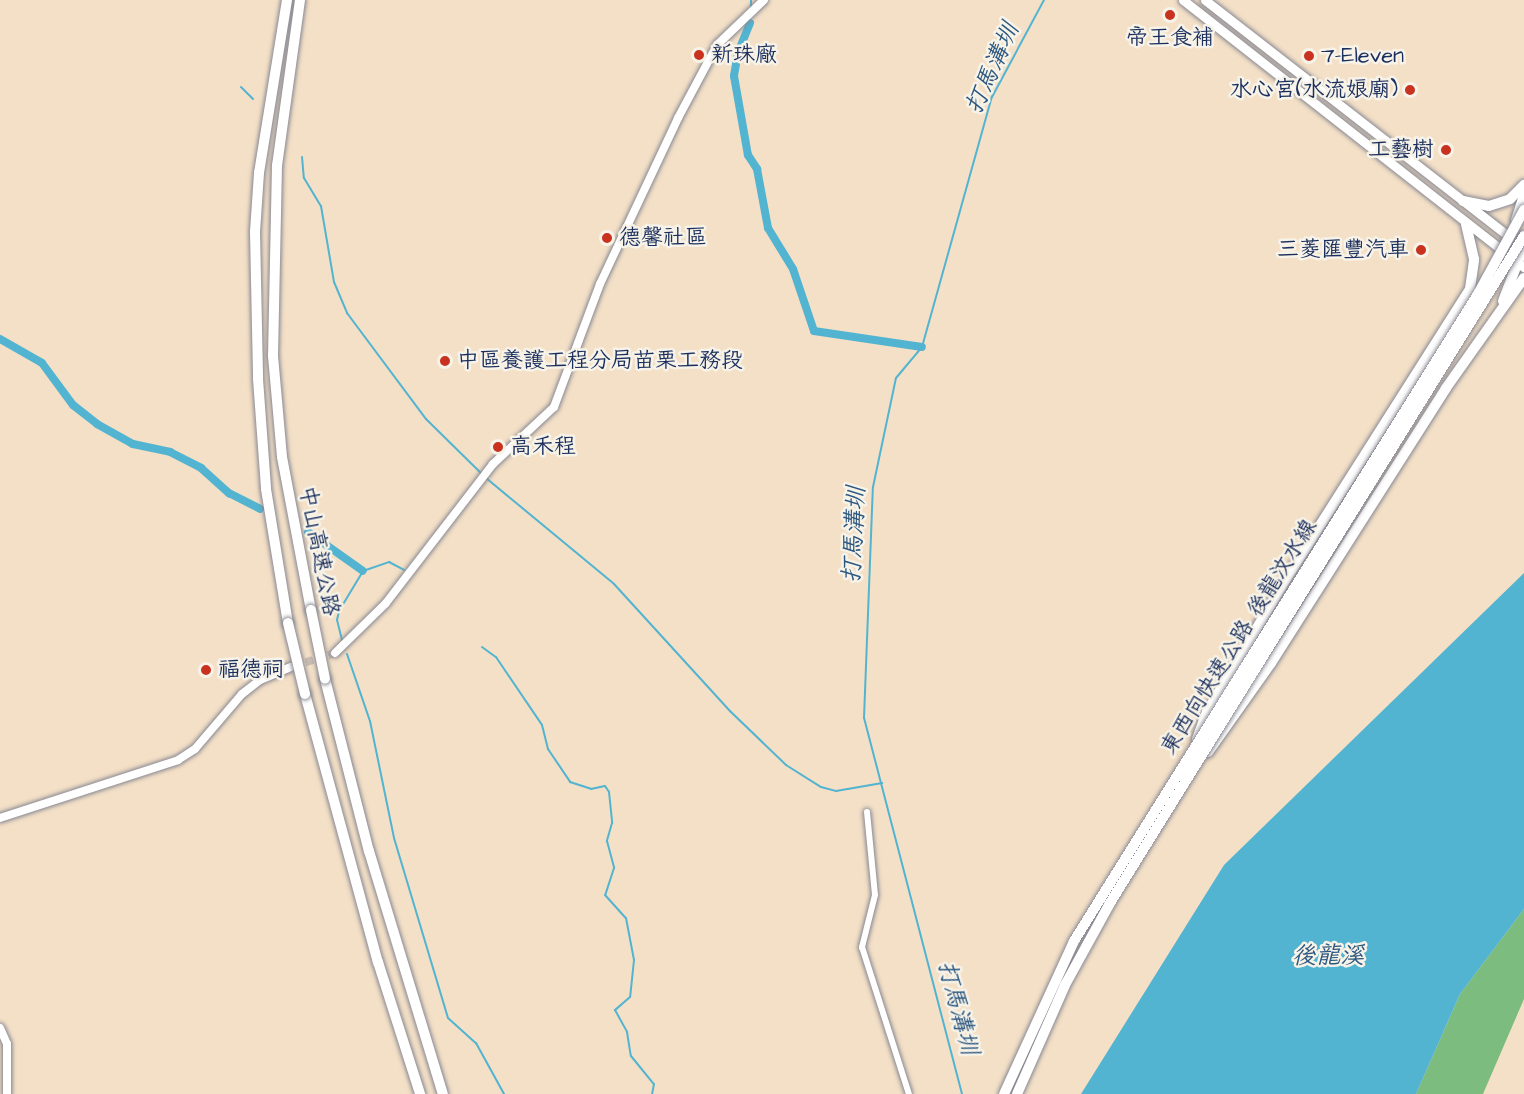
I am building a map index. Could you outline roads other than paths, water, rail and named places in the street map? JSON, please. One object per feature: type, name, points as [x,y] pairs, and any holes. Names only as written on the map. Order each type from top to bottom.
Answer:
[{"type":"highway","name":"中山高速公路","points":[[287,0],[259,173],[255,232],[258,379],[266,489],[288,623],[305,694],[378,962],[420,1094]]},
{"type":"highway","name":"中山高速公路","points":[[300,0],[276,177],[273,356],[282,458],[325,679],[366,840],[443,1094]]},
{"type":"highway","points":[[297,26],[306,0]]},
{"type":"highway","points":[[1463,201],[1489,206],[1510,199],[1524,185]]},
{"type":"highway","points":[[1196,740],[1207,712],[1286,579],[1470,289],[1504,251],[1511,239],[1524,195]]},
{"type":"highway","name":"東西向快速公路 後龍汶水線","points":[[1005,1094],[1074,941],[1196,740],[1478,294],[1524,210]]},
{"type":"highway","points":[[1466,224],[1474,259],[1470,289]]},
{"type":"highway","points":[[1501,307],[1520,264],[1524,245]]},
{"type":"highway","name":"東西向快速公路 後龍汶水線","points":[[1017,1094],[1065,985],[1193,767],[1524,245]]},
{"type":"highway","points":[[1193,767],[1214,745],[1271,663],[1501,307],[1524,278]]},
{"type":"main road","points":[[1183,0],[1466,224],[1520,264]]},
{"type":"main road","points":[[1205,0],[1511,239],[1524,245]]},
{"type":"street","points":[[335,653],[386,603],[484,476],[554,407],[596,293],[678,118],[717,45],[762,2]]},
{"type":"street","points":[[0,818],[178,760],[195,749],[242,694],[260,680],[291,667]]},
{"type":"street","points":[[867,812],[875,895],[862,947],[909,1094]]},
{"type":"street","points":[[0,1028],[7,1044],[8,1094]]},
{"type":"water","name":"後龍溪","points":[[1524,573],[1524,909],[1460,994],[1416,1094],[1081,1094],[1224,865]]},
{"type":"waterway","points":[[751,0],[751,9]]},
{"type":"waterway","name":"打馬溝圳","points":[[962,1094],[864,718],[873,487],[896,378],[922,347],[992,97],[1044,0]]},
{"type":"waterway","points":[[750,23],[738,53],[734,76],[748,155],[757,169],[768,228],[793,269],[814,331],[922,347]]},
{"type":"waterway","points":[[241,87],[253,99]]},
{"type":"waterway","points":[[302,157],[304,178],[321,206],[334,282],[347,313],[426,419],[482,474]]},
{"type":"waterway","points":[[0,339],[42,363],[73,405],[97,424],[133,444],[170,452],[201,468],[229,493],[260,509]]},
{"type":"waterway","points":[[486,478],[614,584],[731,712],[786,765],[821,787],[836,791],[882,783]]},
{"type":"waterway","points":[[308,532],[363,571]]},
{"type":"waterway","points":[[342,640],[337,620],[339,611],[363,571],[389,562],[404,570]]},
{"type":"waterway","points":[[482,647],[496,657],[542,725],[548,749],[570,782],[591,789],[605,786],[609,792],[612,823],[607,841],[614,868],[605,895],[626,918],[634,960],[630,997],[615,1010],[627,1032],[631,1056],[654,1084],[652,1094]]},
{"type":"waterway","points":[[347,654],[370,721],[394,838],[448,1018],[476,1043],[504,1094]]},
{"type":"tunnel","points":[[294,666],[335,653]]},
{"type":"place","name":"帝王食補","points":[[1170,15]]},
{"type":"place","name":"新珠廠","points":[[699,55]]},
{"type":"place","name":"7-Eleven","points":[[1309,56]]},
{"type":"place","name":"水心宮(水流娘廟)","points":[[1410,90]]},
{"type":"place","name":"工藝樹","points":[[1446,150]]},
{"type":"place","name":"德馨社區","points":[[607,238]]},
{"type":"place","name":"三菱匯豐汽車","points":[[1421,250]]},
{"type":"place","name":"中區養護工程分局苗栗工務段","points":[[445,361]]},
{"type":"place","name":"高禾程","points":[[498,447]]},
{"type":"place","name":"福德祠","points":[[206,670]]}]
